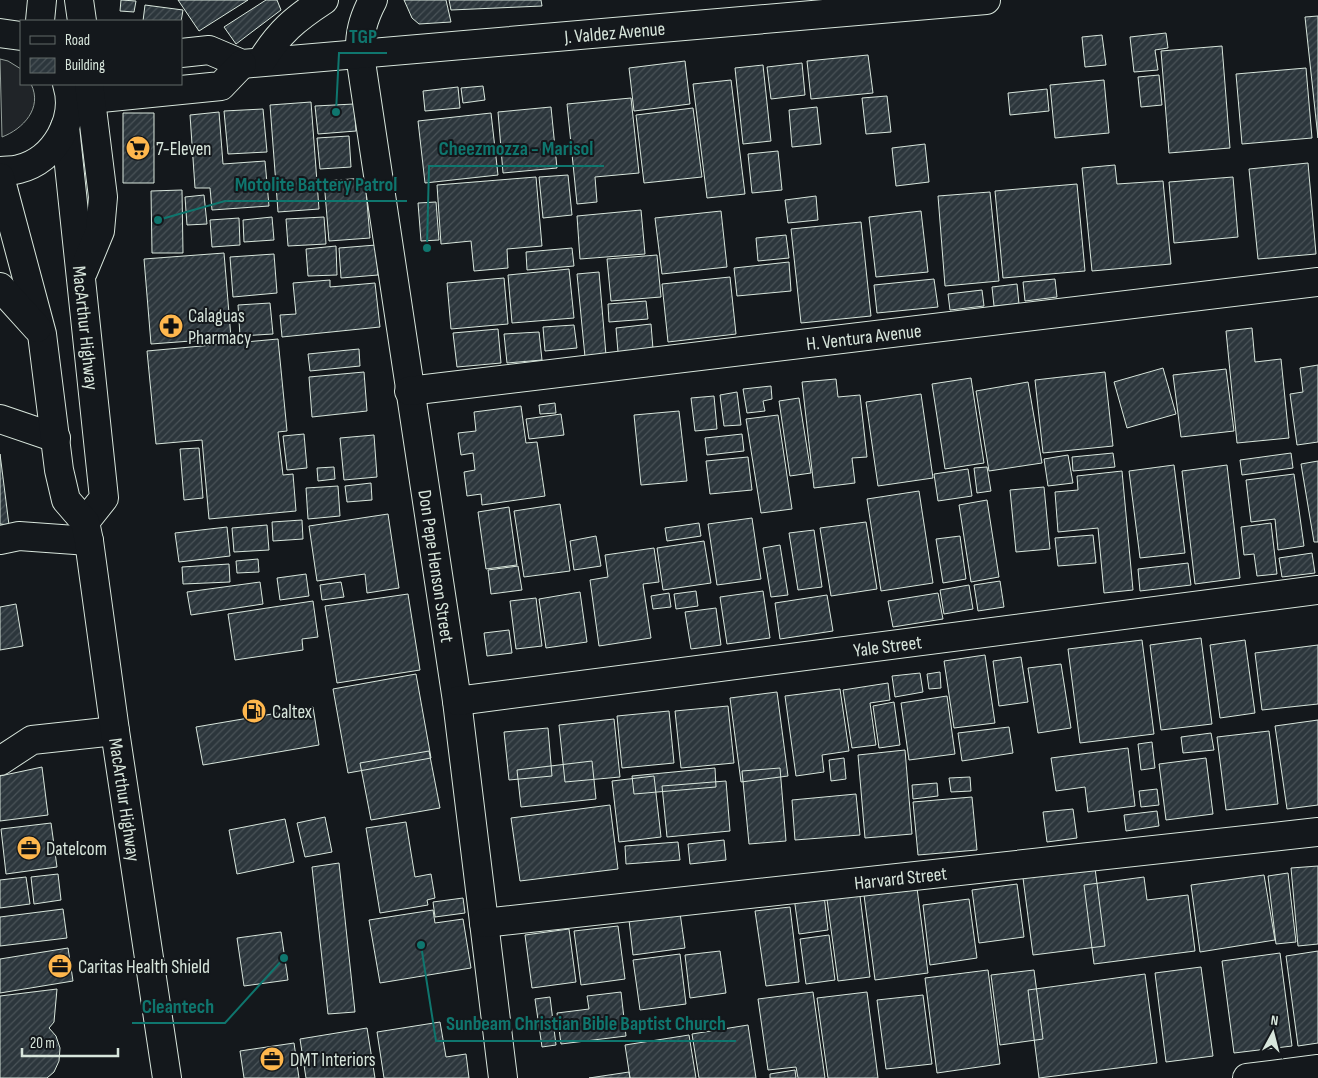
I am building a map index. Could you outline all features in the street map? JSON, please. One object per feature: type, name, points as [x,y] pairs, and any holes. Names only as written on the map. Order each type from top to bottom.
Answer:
[{"type":"main road","points":[[40,20],[42,0]]},
{"type":"main road","points":[[79,0],[82,20]]},
{"type":"main road","points":[[82,273],[100,232],[103,197],[90,92],[221,86],[252,63],[294,20],[324,0]]},
{"type":"main road","name":"Don Pepe Henson Street","points":[[373,0],[362,25],[359,38],[360,54],[409,391],[457,701],[503,1078]]},
{"type":"main road","name":"J. Valdez Avenue","points":[[182,53],[209,50],[252,63],[986,0]]},
{"type":"main road","points":[[0,33],[20,36]]},
{"type":"main road","points":[[0,171],[20,169],[39,160],[55,146],[66,127],[70,109],[67,85]]},
{"type":"main road","name":"MacArthur Highway","points":[[66,127],[104,498],[87,531],[114,731],[168,1078]]},
{"type":"main road","points":[[0,177],[42,334],[66,500],[87,531],[20,536],[0,540]]},
{"type":"main road","name":"H. Ventura Avenue","points":[[409,391],[1318,282]]},
{"type":"main road","points":[[0,287],[42,334]]},
{"type":"main road","points":[[0,419],[56,438]]},
{"type":"main road","name":"Yale Street","points":[[457,701],[1318,590]]},
{"type":"main road","points":[[0,761],[32,740],[114,731]]},
{"type":"main road","name":"Harvard Street","points":[[484,923],[1318,832]]},
{"type":"main road","points":[[1247,1078],[1318,1070]]},
{"type":"shaded area","points":[[0,59],[8,61],[20,68],[20,85],[31,85],[34,93],[33,109],[24,123],[2,137]]},
{"type":"building","points":[[121,0],[136,1],[134,12],[120,11]]},
{"type":"building","points":[[178,0],[248,0],[199,31]]},
{"type":"building","points":[[266,0],[277,0],[281,10],[236,44],[224,27]]},
{"type":"building","points":[[404,0],[446,0],[451,22],[419,24],[412,18]]},
{"type":"building","points":[[449,0],[541,0],[542,6],[451,10]]},
{"type":"building","points":[[145,5],[183,10],[181,20],[143,20]]},
{"type":"building","points":[[1318,16],[1318,138],[1305,17]]},
{"type":"building","points":[[1166,33],[1168,48],[1155,50],[1158,70],[1134,72],[1130,37]]},
{"type":"building","points":[[1102,35],[1106,65],[1085,67],[1082,37]]},
{"type":"building","points":[[1222,46],[1230,148],[1169,153],[1161,51]]},
{"type":"building","points":[[868,55],[873,93],[811,99],[807,61]]},
{"type":"building","points":[[685,61],[690,104],[634,111],[629,68]]},
{"type":"building","points":[[802,63],[805,95],[771,99],[767,67]]},
{"type":"building","points":[[763,65],[771,141],[743,144],[735,68]]},
{"type":"building","points":[[1306,68],[1312,138],[1242,144],[1236,74]]},
{"type":"building","points":[[1159,75],[1162,105],[1141,107],[1138,77]]},
{"type":"building","points":[[731,80],[745,194],[707,198],[693,84]]},
{"type":"building","points":[[1104,80],[1109,133],[1055,138],[1050,85]]},
{"type":"building","points":[[483,86],[485,100],[463,103],[461,88]]},
{"type":"building","points":[[458,87],[460,108],[425,111],[423,91]]},
{"type":"building","points":[[1047,89],[1049,111],[1010,115],[1008,93]]},
{"type":"building","points":[[887,96],[891,132],[866,134],[862,98]]},
{"type":"building","points":[[631,98],[639,173],[595,177],[597,202],[577,204],[567,104]]},
{"type":"building","points":[[311,102],[319,209],[278,212],[270,105]]},
{"type":"building","points":[[354,104],[356,131],[318,134],[315,106]]},
{"type":"building","points":[[551,107],[557,168],[503,173],[498,112]]},
{"type":"building","points":[[817,107],[821,144],[792,147],[789,110]]},
{"type":"building","points":[[693,108],[702,177],[644,183],[636,115]]},
{"type":"building","points":[[263,109],[267,152],[228,154],[224,111]]},
{"type":"building","points":[[219,112],[223,164],[265,161],[269,206],[212,210],[210,188],[195,188],[190,115]]},
{"type":"building","name":"7-Eleven","points":[[123,113],[154,113],[154,183],[123,183]]},
{"type":"building","points":[[491,113],[498,175],[425,183],[418,121]]},
{"type":"building","points":[[349,136],[351,167],[320,169],[317,138]]},
{"type":"building","points":[[925,144],[929,182],[896,186],[892,148]]},
{"type":"building","points":[[778,151],[782,190],[752,193],[748,154]]},
{"type":"building","points":[[1308,163],[1316,254],[1258,259],[1249,169]]},
{"type":"building","points":[[1115,165],[1117,184],[1163,181],[1171,264],[1092,271],[1082,168]]},
{"type":"building","points":[[568,175],[572,215],[543,218],[539,177]]},
{"type":"building","points":[[536,177],[542,246],[507,249],[508,268],[474,271],[471,241],[441,244],[437,185]]},
{"type":"building","points":[[1233,177],[1238,237],[1174,243],[1169,182]]},
{"type":"building","points":[[365,178],[370,238],[329,241],[324,181]]},
{"type":"building","points":[[1077,184],[1085,271],[1003,278],[995,191]]},
{"type":"building","points":[[182,190],[183,253],[152,253],[151,191]]},
{"type":"building","points":[[990,192],[999,281],[945,286],[938,196]]},
{"type":"building","points":[[204,195],[207,224],[187,225],[185,197]]},
{"type":"building","points":[[816,196],[818,220],[788,223],[785,200]]},
{"type":"building","points":[[436,202],[439,240],[421,241],[418,203]]},
{"type":"building","points":[[641,210],[645,254],[580,259],[577,216]]},
{"type":"building","points":[[721,211],[727,267],[662,274],[655,218]]},
{"type":"building","points":[[921,211],[928,272],[876,277],[869,217]]},
{"type":"building","points":[[272,217],[274,240],[244,242],[243,220]]},
{"type":"building","points":[[324,217],[326,244],[288,246],[286,219]]},
{"type":"building","points":[[239,218],[240,245],[212,247],[210,220]]},
{"type":"building","points":[[861,222],[871,316],[801,323],[791,229]]},
{"type":"building","points":[[786,235],[789,258],[758,261],[756,238]]},
{"type":"building","points":[[376,245],[378,275],[341,278],[339,248]]},
{"type":"building","points":[[336,246],[337,275],[308,276],[306,249]]},
{"type":"building","points":[[572,248],[574,266],[527,270],[526,252]]},
{"type":"building","points":[[224,253],[231,338],[151,344],[144,259]]},
{"type":"building","points":[[274,254],[277,293],[233,297],[230,257]]},
{"type":"building","points":[[657,255],[661,297],[611,301],[607,259]]},
{"type":"building","points":[[789,262],[791,291],[737,296],[734,268]]},
{"type":"building","points":[[569,269],[574,318],[512,323],[508,275]]},
{"type":"building","points":[[599,272],[606,355],[585,357],[577,274]]},
{"type":"building","points":[[730,277],[736,334],[668,342],[662,284]]},
{"type":"building","points":[[504,278],[508,324],[451,329],[447,283]]},
{"type":"building","points":[[934,279],[938,307],[877,313],[874,285]]},
{"type":"building","points":[[1055,279],[1057,297],[1025,301],[1023,282]]},
{"type":"building","points":[[330,280],[330,287],[375,283],[380,327],[282,337],[280,315],[296,314],[293,283]]},
{"type":"building","points":[[1017,284],[1019,304],[994,306],[992,287]]},
{"type":"building","points":[[982,290],[984,306],[950,310],[948,294]]},
{"type":"building","points":[[646,301],[648,319],[609,322],[608,304]]},
{"type":"building","points":[[270,303],[273,334],[240,336],[238,305]]},
{"type":"building","points":[[651,324],[653,349],[618,352],[616,328]]},
{"type":"building","points":[[574,325],[577,348],[545,351],[543,327]]},
{"type":"building","points":[[1252,328],[1255,362],[1281,359],[1289,438],[1237,443],[1226,331]]},
{"type":"building","points":[[498,329],[501,363],[457,367],[453,333]]},
{"type":"building","points":[[539,332],[542,360],[507,363],[504,334]]},
{"type":"building","points":[[278,339],[287,431],[278,432],[283,475],[293,474],[296,511],[209,519],[202,440],[156,444],[147,351]]},
{"type":"building","points":[[359,349],[360,366],[310,371],[308,354]]},
{"type":"building","points":[[1318,365],[1318,442],[1297,445],[1290,394],[1303,392],[1300,368]]},
{"type":"building","points":[[1163,368],[1176,414],[1127,428],[1114,382]]},
{"type":"building","points":[[1226,369],[1234,431],[1181,437],[1173,375]]},
{"type":"building","points":[[364,372],[367,411],[312,417],[309,377]]},
{"type":"building","points":[[1105,372],[1113,446],[1043,453],[1035,380]]},
{"type":"building","points":[[971,378],[984,463],[945,469],[932,384]]},
{"type":"building","points":[[836,379],[838,397],[860,395],[867,457],[852,458],[855,483],[814,488],[802,382]]},
{"type":"building","points":[[1028,382],[1042,463],[989,471],[976,391]]},
{"type":"building","points":[[771,386],[772,399],[763,401],[765,411],[747,413],[743,389]]},
{"type":"building","points":[[737,392],[741,425],[724,426],[720,395]]},
{"type":"building","points":[[921,394],[933,478],[878,486],[866,402]]},
{"type":"building","points":[[714,396],[717,429],[695,431],[691,398]]},
{"type":"building","points":[[799,398],[811,473],[790,476],[779,401]]},
{"type":"building","points":[[555,403],[556,413],[540,414],[539,405]]},
{"type":"building","points":[[521,406],[526,443],[537,442],[545,496],[482,505],[481,494],[467,496],[464,472],[475,470],[473,453],[461,455],[458,433],[476,431],[474,412]]},
{"type":"building","points":[[679,411],[687,481],[641,485],[634,415]]},
{"type":"building","points":[[561,414],[564,435],[529,439],[526,419]]},
{"type":"building","points":[[778,415],[792,509],[761,513],[746,419]]},
{"type":"building","points":[[304,434],[307,468],[287,470],[283,436]]},
{"type":"building","points":[[742,434],[744,451],[707,455],[705,438]]},
{"type":"building","points":[[374,435],[377,477],[344,480],[340,438]]},
{"type":"building","points":[[199,448],[203,498],[184,500],[180,449]]},
{"type":"building","points":[[1113,453],[1115,467],[1073,471],[1072,457]]},
{"type":"building","points":[[1291,453],[1293,468],[1242,475],[1240,460]]},
{"type":"building","points":[[0,454],[9,525],[0,524]]},
{"type":"building","points":[[1068,455],[1073,483],[1048,486],[1044,459]]},
{"type":"building","points":[[748,457],[752,490],[710,494],[706,461]]},
{"type":"building","points":[[1318,461],[1318,542],[1314,542],[1301,464]]},
{"type":"building","points":[[1174,465],[1185,553],[1140,558],[1129,471]]},
{"type":"building","points":[[1227,465],[1240,578],[1195,584],[1182,471]]},
{"type":"building","points":[[334,467],[335,479],[318,481],[317,468]]},
{"type":"building","points":[[987,467],[991,491],[977,493],[974,468]]},
{"type":"building","points":[[968,469],[972,496],[938,501],[934,474]]},
{"type":"building","points":[[1122,471],[1133,590],[1104,593],[1098,528],[1058,532],[1055,492],[1078,490],[1077,476]]},
{"type":"building","points":[[1294,474],[1304,546],[1278,550],[1275,519],[1251,522],[1246,480]]},
{"type":"building","points":[[371,483],[372,500],[347,502],[345,486]]},
{"type":"building","points":[[338,486],[340,516],[308,519],[306,488]]},
{"type":"building","points":[[1044,487],[1050,549],[1016,552],[1010,490]]},
{"type":"building","points":[[919,491],[933,583],[881,591],[867,499]]},
{"type":"building","points":[[987,500],[999,577],[971,582],[959,505]]},
{"type":"building","points":[[560,504],[570,571],[524,577],[514,511]]},
{"type":"building","points":[[509,507],[517,565],[486,569],[478,512]]},
{"type":"building","points":[[388,514],[399,588],[367,593],[365,574],[317,581],[309,526]]},
{"type":"building","points":[[752,518],[761,579],[717,585],[708,524]]},
{"type":"building","points":[[302,520],[303,539],[273,541],[272,522]]},
{"type":"building","points":[[866,522],[877,589],[831,596],[820,528]]},
{"type":"building","points":[[699,523],[701,536],[667,541],[665,528]]},
{"type":"building","points":[[1271,523],[1277,574],[1257,576],[1254,554],[1244,555],[1241,527]]},
{"type":"building","points":[[267,525],[269,550],[234,552],[232,528]]},
{"type":"building","points":[[227,527],[230,556],[179,562],[175,533]]},
{"type":"building","points":[[814,530],[822,587],[798,590],[789,533]]},
{"type":"building","points":[[1093,535],[1096,563],[1058,566],[1055,538]]},
{"type":"building","points":[[596,536],[601,566],[574,570],[570,541]]},
{"type":"building","points":[[960,536],[966,579],[943,583],[936,539]]},
{"type":"building","points":[[704,541],[711,583],[663,590],[657,548]]},
{"type":"building","points":[[780,545],[788,595],[771,597],[763,548]]},
{"type":"building","points":[[654,548],[659,582],[643,584],[651,638],[599,646],[590,580],[608,577],[605,555]]},
{"type":"building","points":[[1312,553],[1315,573],[1282,577],[1279,558]]},
{"type":"building","points":[[258,559],[259,572],[237,573],[236,561]]},
{"type":"building","points":[[1188,563],[1191,585],[1140,591],[1138,569]]},
{"type":"building","points":[[229,564],[230,582],[183,584],[182,567]]},
{"type":"building","points":[[518,566],[522,590],[491,594],[488,570]]},
{"type":"building","points":[[306,574],[309,596],[280,600],[277,578]]},
{"type":"building","points":[[1000,581],[1004,607],[978,611],[974,585]]},
{"type":"building","points":[[260,582],[263,604],[191,615],[187,592]]},
{"type":"building","points":[[341,582],[344,597],[322,600],[320,585]]},
{"type":"building","points":[[969,585],[973,609],[944,614],[940,590]]},
{"type":"building","points":[[696,591],[698,606],[676,609],[674,594]]},
{"type":"building","points":[[763,591],[770,638],[727,644],[720,597]]},
{"type":"building","points":[[580,592],[587,642],[546,648],[539,599]]},
{"type":"building","points":[[669,593],[671,607],[653,609],[651,596]]},
{"type":"building","points":[[938,593],[943,619],[893,627],[888,601]]},
{"type":"building","points":[[408,594],[420,670],[337,683],[325,606]]},
{"type":"building","points":[[827,595],[833,631],[780,639],[775,603]]},
{"type":"building","points":[[536,598],[542,646],[516,649],[510,601]]},
{"type":"building","points":[[313,601],[318,637],[302,639],[303,650],[235,660],[228,614]]},
{"type":"building","points":[[16,604],[23,646],[0,650],[0,607]]},
{"type":"building","points":[[716,608],[721,645],[691,649],[685,612]]},
{"type":"building","points":[[509,630],[512,653],[487,656],[484,633]]},
{"type":"building","points":[[1201,638],[1212,724],[1161,730],[1150,645]]},
{"type":"building","points":[[1142,640],[1154,734],[1080,743],[1068,649]]},
{"type":"building","points":[[1245,640],[1255,713],[1220,718],[1210,645]]},
{"type":"building","points":[[1318,645],[1318,704],[1262,710],[1255,653]]},
{"type":"building","points":[[985,655],[995,723],[954,728],[944,661]]},
{"type":"building","points":[[1021,657],[1028,702],[999,706],[993,661]]},
{"type":"building","points":[[1061,664],[1071,728],[1038,733],[1028,668]]},
{"type":"building","points":[[940,672],[941,688],[929,689],[927,674]]},
{"type":"building","points":[[920,673],[923,692],[895,697],[892,676]]},
{"type":"building","points":[[416,674],[431,758],[348,773],[333,689]]},
{"type":"building","points":[[888,683],[890,700],[870,703],[876,745],[852,748],[843,690]]},
{"type":"building","points":[[840,689],[849,751],[822,755],[824,772],[796,776],[785,696]]},
{"type":"building","points":[[777,692],[788,776],[741,782],[730,698]]},
{"type":"building","points":[[947,696],[955,754],[909,760],[901,703]]},
{"type":"building","points":[[894,702],[900,745],[879,748],[873,706]]},
{"type":"building","points":[[728,706],[734,763],[681,768],[675,711]]},
{"type":"building","points":[[313,707],[319,745],[203,765],[196,727]]},
{"type":"building","points":[[669,711],[674,763],[622,768],[617,716]]},
{"type":"building","points":[[614,719],[620,777],[565,782],[559,725]]},
{"type":"building","points":[[1318,720],[1318,805],[1287,809],[1275,726]]},
{"type":"building","points":[[1009,727],[1013,753],[962,761],[958,733]]},
{"type":"building","points":[[548,728],[552,776],[509,780],[504,732]]},
{"type":"building","points":[[1269,731],[1278,804],[1226,810],[1217,737]]},
{"type":"building","points":[[1211,733],[1214,750],[1183,753],[1181,737]]},
{"type":"building","points":[[1152,742],[1155,768],[1141,770],[1138,744]]},
{"type":"building","points":[[1128,748],[1135,806],[1088,812],[1085,787],[1056,791],[1051,758]]},
{"type":"building","points":[[905,750],[912,834],[865,838],[858,755]]},
{"type":"building","points":[[429,751],[440,808],[371,820],[360,763]]},
{"type":"building","points":[[844,758],[846,779],[831,781],[829,760]]},
{"type":"building","points":[[1206,758],[1213,814],[1166,820],[1159,764]]},
{"type":"building","points":[[592,761],[596,799],[521,807],[517,770]]},
{"type":"building","points":[[42,767],[48,815],[0,821],[0,776]]},
{"type":"building","points":[[715,768],[716,787],[634,794],[632,776]]},
{"type":"building","points":[[780,768],[786,841],[749,844],[742,771]]},
{"type":"building","points":[[654,776],[661,837],[619,842],[612,781]]},
{"type":"building","points":[[970,777],[971,791],[951,792],[949,778]]},
{"type":"building","points":[[726,781],[730,831],[667,837],[662,786]]},
{"type":"building","points":[[937,783],[938,796],[913,799],[912,785]]},
{"type":"building","points":[[1157,789],[1159,805],[1141,807],[1139,791]]},
{"type":"building","points":[[856,794],[860,835],[795,840],[792,800]]},
{"type":"building","points":[[972,797],[977,850],[918,855],[913,802]]},
{"type":"building","points":[[610,805],[618,869],[520,881],[511,818]]},
{"type":"building","points":[[1073,809],[1077,838],[1047,842],[1043,812]]},
{"type":"building","points":[[1157,811],[1159,826],[1126,831],[1124,815]]},
{"type":"building","points":[[325,817],[332,852],[305,857],[297,823]]},
{"type":"building","points":[[285,819],[294,862],[237,874],[229,830]]},
{"type":"building","points":[[406,822],[415,877],[431,874],[435,898],[427,900],[428,905],[380,913],[366,828]]},
{"type":"building","name":"Datelcom","points":[[51,823],[57,867],[6,874],[1,829]]},
{"type":"building","points":[[724,840],[726,860],[690,864],[688,844]]},
{"type":"building","points":[[678,842],[680,860],[626,864],[625,846]]},
{"type":"building","points":[[339,863],[355,1012],[328,1014],[312,867]]},
{"type":"building","points":[[1318,866],[1318,944],[1298,946],[1291,868]]},
{"type":"building","points":[[1095,868],[1105,946],[1033,955],[1023,878]]},
{"type":"building","points":[[1288,873],[1296,942],[1276,944],[1268,876]]},
{"type":"building","points":[[58,874],[61,900],[34,904],[31,877]]},
{"type":"building","points":[[1264,875],[1275,940],[1200,952],[1191,885]]},
{"type":"building","points":[[26,877],[30,904],[0,908],[0,880]]},
{"type":"building","points":[[1144,877],[1147,900],[1188,895],[1195,951],[1094,964],[1084,885]]},
{"type":"building","points":[[1017,884],[1024,937],[979,943],[972,890]]},
{"type":"building","points":[[823,886],[828,930],[799,934],[793,890]]},
{"type":"building","points":[[859,888],[870,977],[838,981],[826,892]]},
{"type":"building","points":[[917,888],[928,973],[875,980],[864,895]]},
{"type":"building","points":[[463,898],[465,913],[435,917],[433,902]]},
{"type":"building","points":[[969,899],[977,958],[930,965],[923,905]]},
{"type":"building","points":[[790,907],[799,982],[766,986],[755,911]]},
{"type":"building","points":[[63,909],[67,938],[0,946],[0,917]]},
{"type":"building","points":[[433,910],[435,923],[463,919],[471,968],[380,983],[369,920]]},
{"type":"building","points":[[680,913],[685,948],[633,955],[629,920]]},
{"type":"building","points":[[618,926],[625,979],[581,985],[574,931]]},
{"type":"building","points":[[569,929],[576,982],[532,988],[525,935]]},
{"type":"building","points":[[281,932],[288,980],[244,986],[237,938]]},
{"type":"building","points":[[829,935],[835,980],[806,984],[800,939]]},
{"type":"building","points":[[68,948],[73,981],[0,993],[0,959]]},
{"type":"building","points":[[720,951],[726,993],[690,998],[685,955]]},
{"type":"building","points":[[1318,951],[1318,1043],[1298,1046],[1286,956]]},
{"type":"building","points":[[1280,953],[1292,1046],[1234,1053],[1222,961]]},
{"type":"building","points":[[680,954],[686,1004],[640,1010],[633,960]]},
{"type":"building","points":[[1201,967],[1213,1056],[1166,1062],[1155,973]]},
{"type":"building","points":[[988,970],[1000,1064],[937,1073],[925,978]]},
{"type":"building","points":[[1034,970],[1043,1039],[1000,1045],[991,975]]},
{"type":"building","points":[[1145,974],[1157,1063],[1039,1078],[1028,990]]},
{"type":"building","points":[[57,989],[54,1022],[49,1028],[56,1036],[60,1048],[59,1061],[54,1072],[47,1078],[0,1078],[0,996]]},
{"type":"building","points":[[621,992],[626,1036],[561,1044],[557,1013],[589,1009],[587,996]]},
{"type":"building","points":[[813,992],[825,1078],[798,1078],[796,1067],[768,1070],[758,999]]},
{"type":"building","points":[[867,992],[878,1078],[828,1078],[817,998]]},
{"type":"building","points":[[923,995],[932,1064],[886,1069],[877,1000]]},
{"type":"building","points":[[550,997],[556,1045],[542,1047],[535,999]]},
{"type":"building","points":[[440,1022],[446,1057],[466,1054],[469,1078],[384,1078],[377,1032]]},
{"type":"building","points":[[748,1025],[756,1078],[699,1078],[692,1034]]},
{"type":"building","points":[[367,1028],[375,1078],[306,1078],[300,1039]]},
{"type":"building","points":[[689,1035],[696,1078],[630,1078],[625,1045]]},
{"type":"building","points":[[294,1043],[299,1078],[244,1078],[240,1051]]},
{"type":"building","points":[[795,1070],[796,1078],[770,1078],[770,1074]]},
{"type":"building","points":[[629,1072],[630,1078],[589,1078]]},
{"type":"place","name":"TGP","points":[[336,112]]},
{"type":"place","name":"7-Eleven","points":[[138,148]]},
{"type":"place","name":"Motolite Battery Patrol","points":[[158,220]]},
{"type":"place","name":"Cheezmozza - Marisol","points":[[427,248]]},
{"type":"place","name":"Calaguas Pharmacy","points":[[171,326]]},
{"type":"place","name":"Caltex","points":[[254,711]]},
{"type":"place","name":"Datelcom","points":[[29,848]]},
{"type":"place","name":"Sunbeam Christian Bible Baptist Church","points":[[421,945]]},
{"type":"place","name":"Cleantech","points":[[284,958]]},
{"type":"place","name":"Caritas Health Shield","points":[[60,966]]},
{"type":"place","name":"DMT Interiors","points":[[272,1059]]}]
